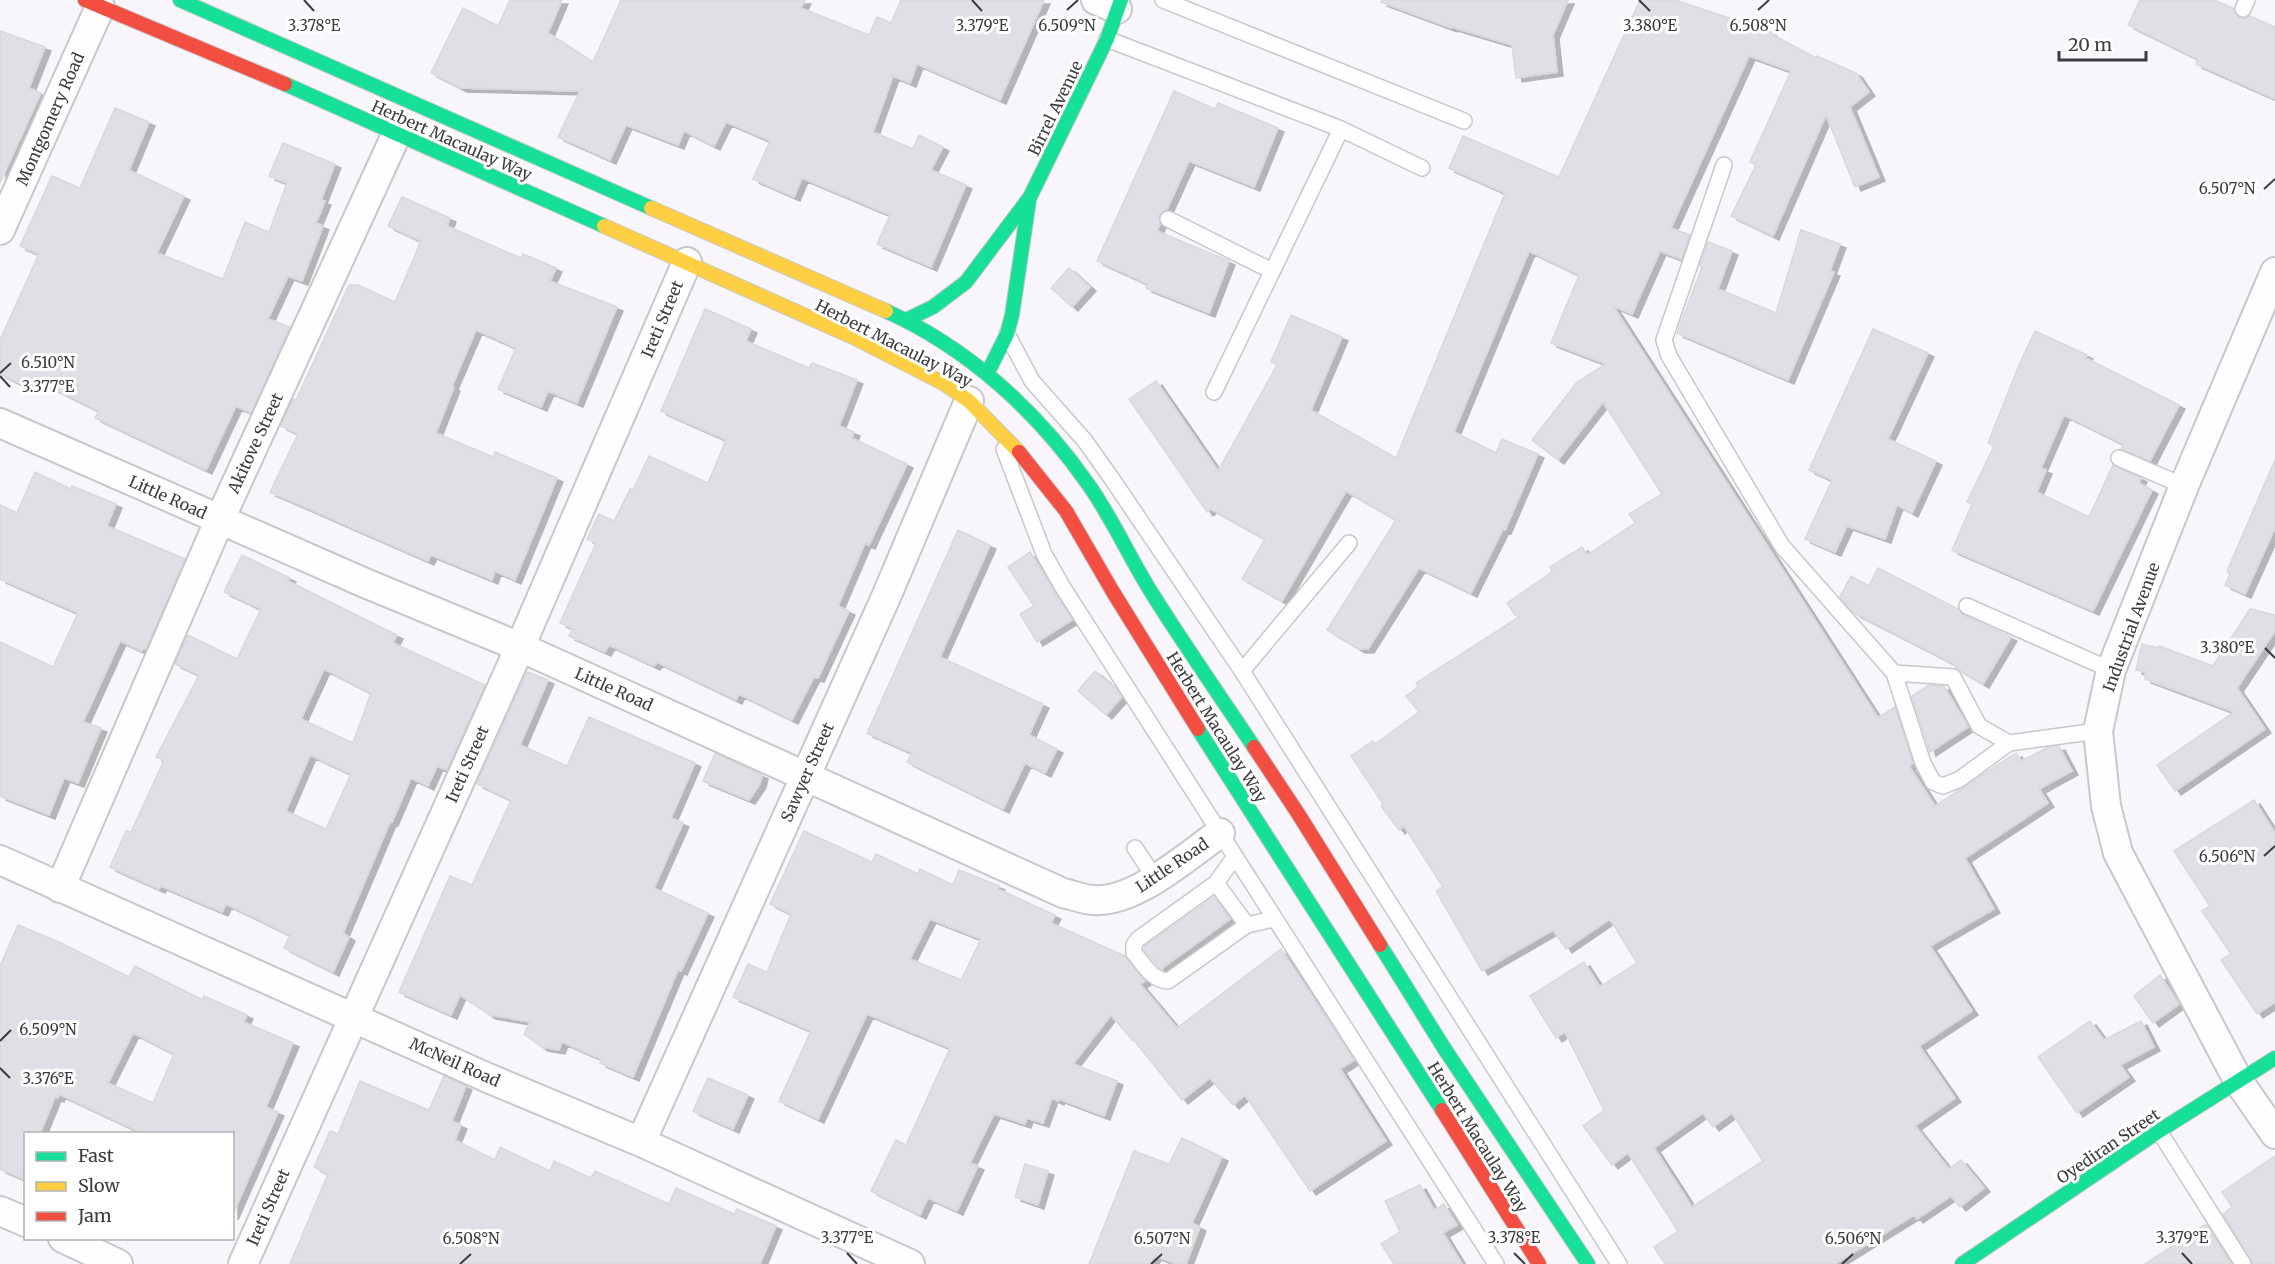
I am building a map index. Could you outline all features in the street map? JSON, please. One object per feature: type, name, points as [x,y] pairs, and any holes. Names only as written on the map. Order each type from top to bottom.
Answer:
[{"type":"main road","name":"Herbert Macaulay Way","points":[[180,0],[906,320],[938,338],[993,378],[1052,438],[1089,485],[1152,594],[1299,815],[1450,1058],[1588,1264]]},
{"type":"main road","name":"Birrel Avenue","points":[[1030,197],[1107,39],[1111,3]]},
{"type":"main road","name":"Herbert Macaulay Way","points":[[93,4],[396,133],[853,337],[943,383],[969,401],[1028,460],[1066,512],[1233,785],[1320,916],[1539,1264]]},
{"type":"main road","points":[[906,320],[933,307],[966,282],[1030,197]]},
{"type":"main road","points":[[993,378],[1012,315],[1030,197]]},
{"type":"main road","name":"Oyediran Street","points":[[1962,1264],[2159,1131],[2275,1058]]},
{"type":"street","name":"Montgomery Road","points":[[0,230],[93,4]]},
{"type":"street","name":"Akitove Street","points":[[60,888],[220,519],[396,133]]},
{"type":"street","name":"Ireti Street","points":[[243,1264],[520,647],[687,262]]},
{"type":"street","name":"Industrial Avenue","points":[[2275,272],[2184,486],[2111,670],[2098,731],[2106,806],[2118,853],[2239,1082],[2275,1134]]},
{"type":"street","name":"Sawyer Street","points":[[641,1142],[890,586],[969,401]]},
{"type":"street","name":"Little Road","points":[[0,423],[364,583],[520,647],[1063,893],[1095,900],[1123,897],[1220,833]]},
{"type":"street","name":"McNeil Road","points":[[0,860],[352,1017],[641,1142],[910,1264]]},
{"type":"street","points":[[0,1211],[24,1221]]},
{"type":"street","points":[[65,1240],[118,1264]]},
{"type":"lane","points":[[1163,0],[1464,121]]},
{"type":"lane","points":[[1107,39],[1341,129],[1422,168]]},
{"type":"lane","points":[[1214,392],[1341,129]]},
{"type":"lane","points":[[1724,165],[1664,340],[1669,356],[1782,546],[1894,673],[1923,763],[1933,782],[1943,786],[1960,779],[2009,743],[2098,731]]},
{"type":"lane","points":[[1168,219],[1272,271]]},
{"type":"lane","points":[[1007,333],[1032,381],[1084,441],[1112,479],[1242,671],[1619,1264]]},
{"type":"lane","points":[[993,378],[1032,381]]},
{"type":"lane","points":[[995,427],[1048,562],[1234,858],[1496,1264]]},
{"type":"lane","points":[[2119,458],[2184,486]]},
{"type":"lane","points":[[1242,671],[1349,543]]},
{"type":"lane","points":[[1967,606],[2111,670]]},
{"type":"lane","points":[[1894,673],[1953,677],[1979,726],[2009,743]]},
{"type":"lane","points":[[1135,848],[1155,878]]},
{"type":"lane","points":[[1234,858],[1216,883],[1138,939],[1134,945],[1134,953],[1153,975],[1161,981],[1168,981],[1247,925],[1274,919]]},
{"type":"lane","points":[[1216,883],[1247,925]]},
{"type":"lane","points":[[2159,1131],[2243,1264]]},
{"type":"building","points":[[510,0],[562,0],[548,33],[593,62],[621,0],[805,0],[801,8],[869,35],[877,17],[891,23],[901,0],[1044,0],[1000,100],[917,64],[910,83],[893,76],[873,132],[913,149],[919,135],[943,147],[931,170],[966,185],[931,267],[877,244],[890,215],[802,178],[794,197],[753,179],[770,141],[726,122],[714,146],[684,131],[678,145],[626,125],[610,160],[558,137],[580,91],[461,88],[431,73],[463,8],[498,26]]},
{"type":"building","points":[[1382,0],[1568,0],[1553,35],[1557,72],[1516,78],[1512,45],[1451,28],[1381,2]]},
{"type":"building","points":[[1640,0],[1675,0],[1771,32],[1816,58],[1817,56],[1856,73],[1869,92],[1850,107],[1879,177],[1855,187],[1826,115],[1773,236],[1731,216],[1756,165],[1750,162],[1791,71],[1749,56],[1671,228],[1690,235],[1681,259],[1660,251],[1632,314],[1613,306],[1878,718],[1895,707],[1913,763],[1909,766],[1935,806],[2016,753],[2021,761],[2047,748],[2059,746],[2072,771],[2039,789],[2048,803],[1965,858],[1994,909],[1930,946],[1972,1011],[1919,1046],[1955,1098],[1915,1126],[1949,1169],[1961,1160],[1984,1188],[1960,1207],[1951,1196],[1917,1219],[1914,1215],[1835,1264],[1665,1264],[1654,1247],[1678,1231],[1628,1153],[1612,1165],[1583,1126],[1604,1110],[1565,1032],[1556,1038],[1530,996],[1584,962],[1600,987],[1637,963],[1610,919],[1566,949],[1553,930],[1482,971],[1436,891],[1443,887],[1404,826],[1399,830],[1381,806],[1383,804],[1351,756],[1373,741],[1375,744],[1419,712],[1406,696],[1418,687],[1416,683],[1519,617],[1507,603],[1552,572],[1550,567],[1582,547],[1587,555],[1635,523],[1629,514],[1662,494],[1603,402],[1558,460],[1532,440],[1577,382],[1606,364],[1551,343],[1579,275],[1529,251],[1454,432],[1496,453],[1502,439],[1538,454],[1505,530],[1503,529],[1471,593],[1419,568],[1368,649],[1359,649],[1327,630],[1396,520],[1346,491],[1282,601],[1242,579],[1265,539],[1211,509],[1207,512],[1129,399],[1156,381],[1218,471],[1277,365],[1271,362],[1291,315],[1342,337],[1311,410],[1396,458],[1505,193],[1449,168],[1463,136],[1559,177]],"holes":[[[1703,1113],[1713,1127],[1732,1113],[1763,1161],[1692,1207],[1654,1148]]]},
{"type":"building","points":[[2140,0],[2214,0],[2233,8],[2239,18],[2245,19],[2250,16],[2275,27],[2275,99],[2196,64],[2198,59],[2128,25]]},
{"type":"building","points":[[0,31],[45,47],[29,88],[41,93],[0,183]]},
{"type":"building","points":[[1174,91],[1215,109],[1218,103],[1278,128],[1254,187],[1189,161],[1167,209],[1159,215],[1160,224],[1157,231],[1229,261],[1209,313],[1146,288],[1148,284],[1097,261]]},
{"type":"building","points":[[115,108],[149,122],[129,170],[184,196],[157,253],[223,279],[245,222],[269,232],[287,183],[269,176],[283,143],[335,164],[321,200],[325,201],[316,223],[323,226],[302,281],[288,276],[268,319],[290,327],[251,413],[236,406],[206,470],[95,418],[99,411],[32,378],[27,387],[0,374],[0,340],[39,254],[20,246],[52,176],[80,188]]},
{"type":"building","points":[[402,197],[450,218],[447,226],[521,258],[523,254],[556,268],[550,281],[617,307],[577,403],[548,391],[541,407],[498,389],[516,348],[476,330],[452,386],[454,387],[436,433],[493,457],[495,452],[557,478],[515,580],[495,571],[492,580],[431,555],[428,561],[270,492],[298,434],[281,426],[293,399],[296,400],[349,285],[358,285],[395,302],[421,241],[388,226]]},
{"type":"building","points":[[1801,230],[1840,244],[1830,271],[1834,272],[1788,380],[1677,333],[1702,267],[1700,266],[1708,242],[1732,251],[1718,289],[1776,313]]},
{"type":"building","points":[[1069,268],[1090,287],[1072,307],[1051,288]]},
{"type":"building","points":[[705,309],[751,329],[746,341],[809,368],[812,363],[857,380],[839,426],[854,432],[852,438],[907,464],[869,545],[865,543],[838,606],[849,611],[818,678],[814,677],[792,720],[739,694],[736,700],[657,662],[654,666],[609,645],[605,652],[569,636],[573,629],[560,623],[596,543],[587,539],[599,514],[614,521],[630,489],[633,490],[649,456],[708,483],[726,440],[661,411]]},
{"type":"building","points":[[1873,329],[1928,353],[1888,439],[1936,461],[1912,513],[1897,505],[1885,539],[1847,526],[1835,552],[1805,539],[1832,480],[1809,470]]},
{"type":"building","points":[[2035,331],[2087,355],[2086,358],[2179,405],[2150,461],[2121,449],[2123,444],[2064,415],[2041,468],[2046,470],[2037,492],[2089,517],[2113,465],[2141,478],[2139,483],[2152,490],[2093,611],[1952,550],[1972,504],[1967,502],[1994,446],[1988,443]]},
{"type":"building","points":[[2275,460],[2275,528],[2245,594],[2225,585],[2230,574],[2227,571]]},
{"type":"building","points":[[35,472],[71,489],[72,486],[116,504],[107,526],[185,559],[146,649],[143,648],[142,651],[120,641],[83,722],[101,728],[78,783],[64,778],[49,815],[0,796],[0,642],[53,667],[78,613],[0,579],[0,505],[17,513]]},
{"type":"building","points":[[958,530],[990,545],[940,657],[1043,704],[1029,735],[1057,749],[1045,773],[1025,763],[1003,809],[907,762],[912,753],[867,733]]},
{"type":"building","points":[[1030,552],[1072,620],[1037,642],[1020,614],[1034,606],[1008,567]]},
{"type":"building","points":[[242,555],[290,578],[288,581],[397,635],[393,643],[485,685],[447,770],[437,766],[428,786],[411,778],[343,933],[349,937],[333,972],[284,948],[290,935],[226,904],[222,912],[161,886],[159,889],[110,867],[126,831],[131,832],[164,760],[156,757],[199,675],[175,664],[188,635],[237,659],[261,609],[224,592]],"holes":[[[324,669],[371,693],[353,743],[301,719]],[[310,755],[351,774],[326,829],[286,811]]]},
{"type":"building","points":[[1878,568],[1958,609],[1963,615],[2011,637],[1983,684],[1955,668],[1958,666],[1854,613],[1840,597],[1851,576],[1869,586]]},
{"type":"building","points":[[2250,609],[2275,615],[2275,631],[2237,688],[2265,729],[2175,791],[2157,765],[2234,712],[2145,679],[2145,672],[2136,670],[2142,644],[2158,648],[2159,646],[2213,666]]},
{"type":"building","points":[[1095,671],[1122,697],[1106,715],[1078,691]]},
{"type":"building","points":[[527,672],[548,680],[520,745],[567,766],[589,717],[695,763],[671,818],[683,823],[654,888],[708,913],[681,971],[678,970],[633,1077],[600,1063],[601,1059],[562,1042],[559,1050],[542,1047],[524,1034],[530,1022],[490,1015],[460,995],[451,1015],[399,992],[450,876],[472,885],[511,800],[477,784]]},
{"type":"building","points":[[1929,685],[1944,686],[1968,727],[1930,752],[1912,696]]},
{"type":"building","points":[[715,753],[762,775],[760,784],[749,800],[703,781]]},
{"type":"building","points":[[2254,800],[2275,833],[2275,1002],[2257,1014],[2221,960],[2231,954],[2202,911],[2210,906],[2174,851]]},
{"type":"building","points":[[804,831],[872,862],[876,854],[918,874],[920,869],[953,885],[959,870],[999,886],[998,889],[1055,915],[1051,923],[1125,956],[1145,981],[1140,984],[1177,1028],[1281,949],[1354,1060],[1340,1069],[1386,1141],[1310,1191],[1245,1095],[1233,1105],[1210,1078],[1182,1100],[1111,1015],[1073,1064],[1117,1081],[1104,1116],[1052,1098],[1043,1123],[1027,1118],[1025,1124],[994,1114],[970,1163],[978,1166],[957,1211],[928,1198],[920,1215],[871,1191],[896,1140],[906,1145],[950,1048],[867,1014],[818,1119],[779,1101],[811,1031],[733,997],[748,964],[767,972],[791,914],[770,904]],"holes":[[[930,919],[981,939],[961,980],[910,959]]]},
{"type":"building","points":[[1214,897],[1230,919],[1161,969],[1144,950],[1145,946]]},
{"type":"building","points":[[18,925],[61,943],[129,977],[135,966],[203,1000],[204,996],[247,1015],[244,1022],[293,1043],[266,1107],[278,1112],[234,1211],[234,1132],[140,1132],[59,1094],[58,1098],[55,1097],[41,1132],[24,1132],[24,1179],[0,1169],[0,966]],"holes":[[[133,1033],[174,1054],[153,1103],[108,1083]]]},
{"type":"building","points":[[2160,975],[2179,1004],[2153,1023],[2134,996]]},
{"type":"building","points":[[2090,1021],[2104,1040],[2141,1021],[2154,1047],[2120,1065],[2129,1077],[2077,1113],[2038,1057]]},
{"type":"building","points":[[444,1076],[466,1086],[452,1121],[461,1125],[455,1140],[495,1160],[500,1147],[550,1171],[554,1161],[591,1178],[595,1171],[669,1204],[676,1188],[734,1214],[737,1209],[776,1226],[760,1264],[290,1264],[328,1174],[314,1167],[330,1131],[338,1134],[360,1081],[429,1110]]},
{"type":"building","points":[[708,1078],[748,1095],[733,1129],[693,1111]]},
{"type":"building","points":[[1182,1138],[1222,1157],[1192,1223],[1200,1227],[1186,1264],[1177,1264],[1155,1256],[1151,1264],[1089,1264],[1134,1151],[1169,1164]]},
{"type":"building","points":[[2275,1156],[2275,1264],[2253,1264],[2223,1214],[2232,1207],[2222,1192]]},
{"type":"building","points":[[1025,1164],[1048,1171],[1038,1205],[1015,1197]]},
{"type":"building","points":[[1420,1185],[1434,1210],[1444,1204],[1457,1225],[1443,1233],[1462,1264],[1394,1264],[1381,1244],[1400,1232],[1385,1201]]},
{"type":"building","points":[[2206,1224],[2231,1264],[2145,1264]]},
{"type":"traffic: fast","points":[[180,0],[651,208]]},
{"type":"traffic: fast","points":[[906,320],[933,307],[966,282],[1030,197],[1107,39],[1121,0]]},
{"type":"traffic: fast","points":[[285,84],[604,226]]},
{"type":"traffic: fast","points":[[987,374],[1007,334],[1012,315],[1029,201]]},
{"type":"traffic: fast","points":[[886,311],[945,343],[973,363],[1023,407],[1068,457],[1097,497],[1153,595],[1254,747]]},
{"type":"traffic: fast","points":[[1198,729],[1442,1110]]},
{"type":"traffic: fast","points":[[1380,945],[1444,1048],[1588,1264]]},
{"type":"traffic: fast","points":[[1962,1264],[2159,1131],[2275,1058]]},
{"type":"traffic: slow","points":[[651,208],[886,311]]},
{"type":"traffic: slow","points":[[604,226],[853,337],[943,383],[969,401],[1019,452]]},
{"type":"traffic: jam","points":[[85,0],[285,84]]},
{"type":"traffic: jam","points":[[1019,452],[1066,511],[1198,729]]},
{"type":"traffic: jam","points":[[1254,747],[1380,945]]},
{"type":"traffic: jam","points":[[1442,1110],[1539,1264]]}]
